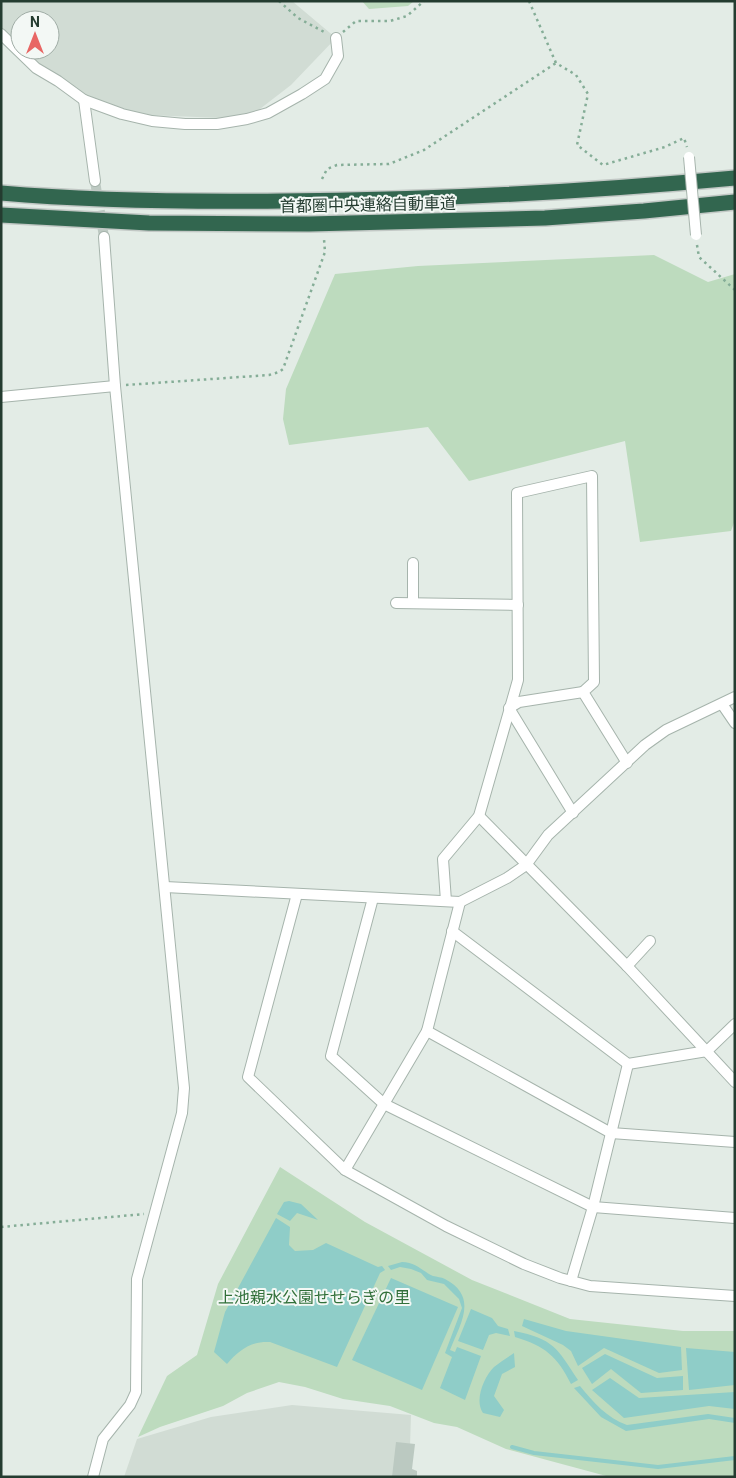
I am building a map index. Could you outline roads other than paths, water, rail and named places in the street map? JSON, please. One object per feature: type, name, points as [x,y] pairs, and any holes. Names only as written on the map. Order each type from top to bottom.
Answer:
[{"type":"highway","name":"首都圏中央連絡自動車道","points":[[1,193],[196,202],[364,200],[537,193],[735,178]]},
{"type":"highway","name":"首都圏中央連絡自動車道","points":[[1,215],[149,224],[309,224],[546,218],[735,202]]},
{"type":"street","points":[[1,34],[36,68],[84,100],[122,114],[152,121],[185,124],[217,124],[247,119],[268,113],[302,94],[325,78],[338,56],[336,38]]},
{"type":"street","points":[[84,100],[95,181]]},
{"type":"street","points":[[689,157],[696,235]]},
{"type":"street","points":[[94,1477],[103,1438],[130,1405],[136,1392],[137,1279],[182,1114],[184,1088],[116,386],[104,238]]},
{"type":"street","points":[[1,397],[116,386]]},
{"type":"street","points":[[446,901],[443,859],[478,816],[509,708],[518,680],[517,493],[592,476],[594,682],[583,692],[519,702],[509,708]]},
{"type":"street","points":[[412,563],[412,603]]},
{"type":"street","points":[[396,603],[518,605]]},
{"type":"street","points":[[583,692],[627,763]]},
{"type":"street","points":[[165,887],[460,902],[507,878],[526,865],[548,836],[645,745],[666,730],[735,698]]},
{"type":"street","points":[[722,704],[735,722]]},
{"type":"street","points":[[509,708],[573,813]]},
{"type":"street","points":[[478,816],[526,865],[539,875],[627,966],[735,1082]]},
{"type":"street","points":[[298,894],[248,1077],[345,1170],[446,1226],[524,1264],[571,1281],[590,1286],[735,1296]]},
{"type":"street","points":[[373,898],[331,1056],[384,1104],[593,1207],[735,1218]]},
{"type":"street","points":[[345,1170],[427,1031],[460,902]]},
{"type":"street","points":[[452,931],[628,1064],[707,1051],[735,1024]]},
{"type":"street","points":[[627,966],[650,941]]},
{"type":"street","points":[[427,1031],[612,1133],[735,1142]]},
{"type":"street","points":[[571,1281],[593,1207],[628,1064]]},
{"type":"water","points":[[289,1201],[301,1204],[318,1220],[297,1213],[290,1221],[277,1214],[284,1202]]},
{"type":"water","points":[[276,1218],[290,1227],[289,1245],[295,1251],[313,1250],[326,1243],[378,1267],[382,1266],[385,1270],[380,1273],[337,1367],[270,1342],[257,1343],[246,1347],[227,1364],[214,1352],[225,1312]]},
{"type":"water","points":[[402,1262],[411,1263],[433,1276],[445,1279],[462,1294],[464,1312],[450,1350],[455,1352],[457,1347],[481,1356],[465,1400],[440,1388],[452,1357],[445,1353],[462,1308],[459,1299],[444,1284],[427,1280],[421,1273],[400,1267],[391,1270],[388,1266]]},
{"type":"water","points":[[391,1278],[458,1307],[422,1390],[352,1360]]},
{"type":"water","points":[[471,1309],[492,1318],[498,1326],[508,1329],[510,1336],[496,1333],[489,1335],[483,1350],[458,1341]]},
{"type":"water","points":[[524,1319],[566,1331],[681,1347],[682,1370],[659,1373],[604,1348],[578,1366],[571,1351],[563,1345],[522,1326]]},
{"type":"water","points":[[514,1331],[538,1338],[553,1346],[578,1380],[571,1384],[561,1366],[549,1353],[534,1344],[515,1337]]},
{"type":"water","points":[[686,1348],[735,1352],[735,1385],[689,1390]]},
{"type":"water","points":[[514,1353],[515,1367],[502,1374],[494,1396],[504,1410],[500,1417],[483,1413],[480,1408],[480,1395],[487,1377],[494,1367]]},
{"type":"water","points":[[605,1354],[657,1378],[683,1376],[683,1390],[641,1393],[611,1369],[592,1384],[582,1368]]},
{"type":"water","points":[[610,1378],[639,1398],[735,1392],[735,1409],[709,1406],[624,1418],[592,1390]]},
{"type":"water","points":[[580,1386],[595,1404],[607,1414],[627,1425],[708,1414],[735,1418],[735,1423],[709,1419],[626,1431],[601,1417],[574,1388]]},
{"type":"waterway","points":[[512,1447],[534,1453],[658,1467],[735,1458]]},
{"type":"tunnel","points":[[95,181],[104,237]]},
{"type":"park label","name":"上池親水公園せせらぎの里","points":[[314,1297]]}]
